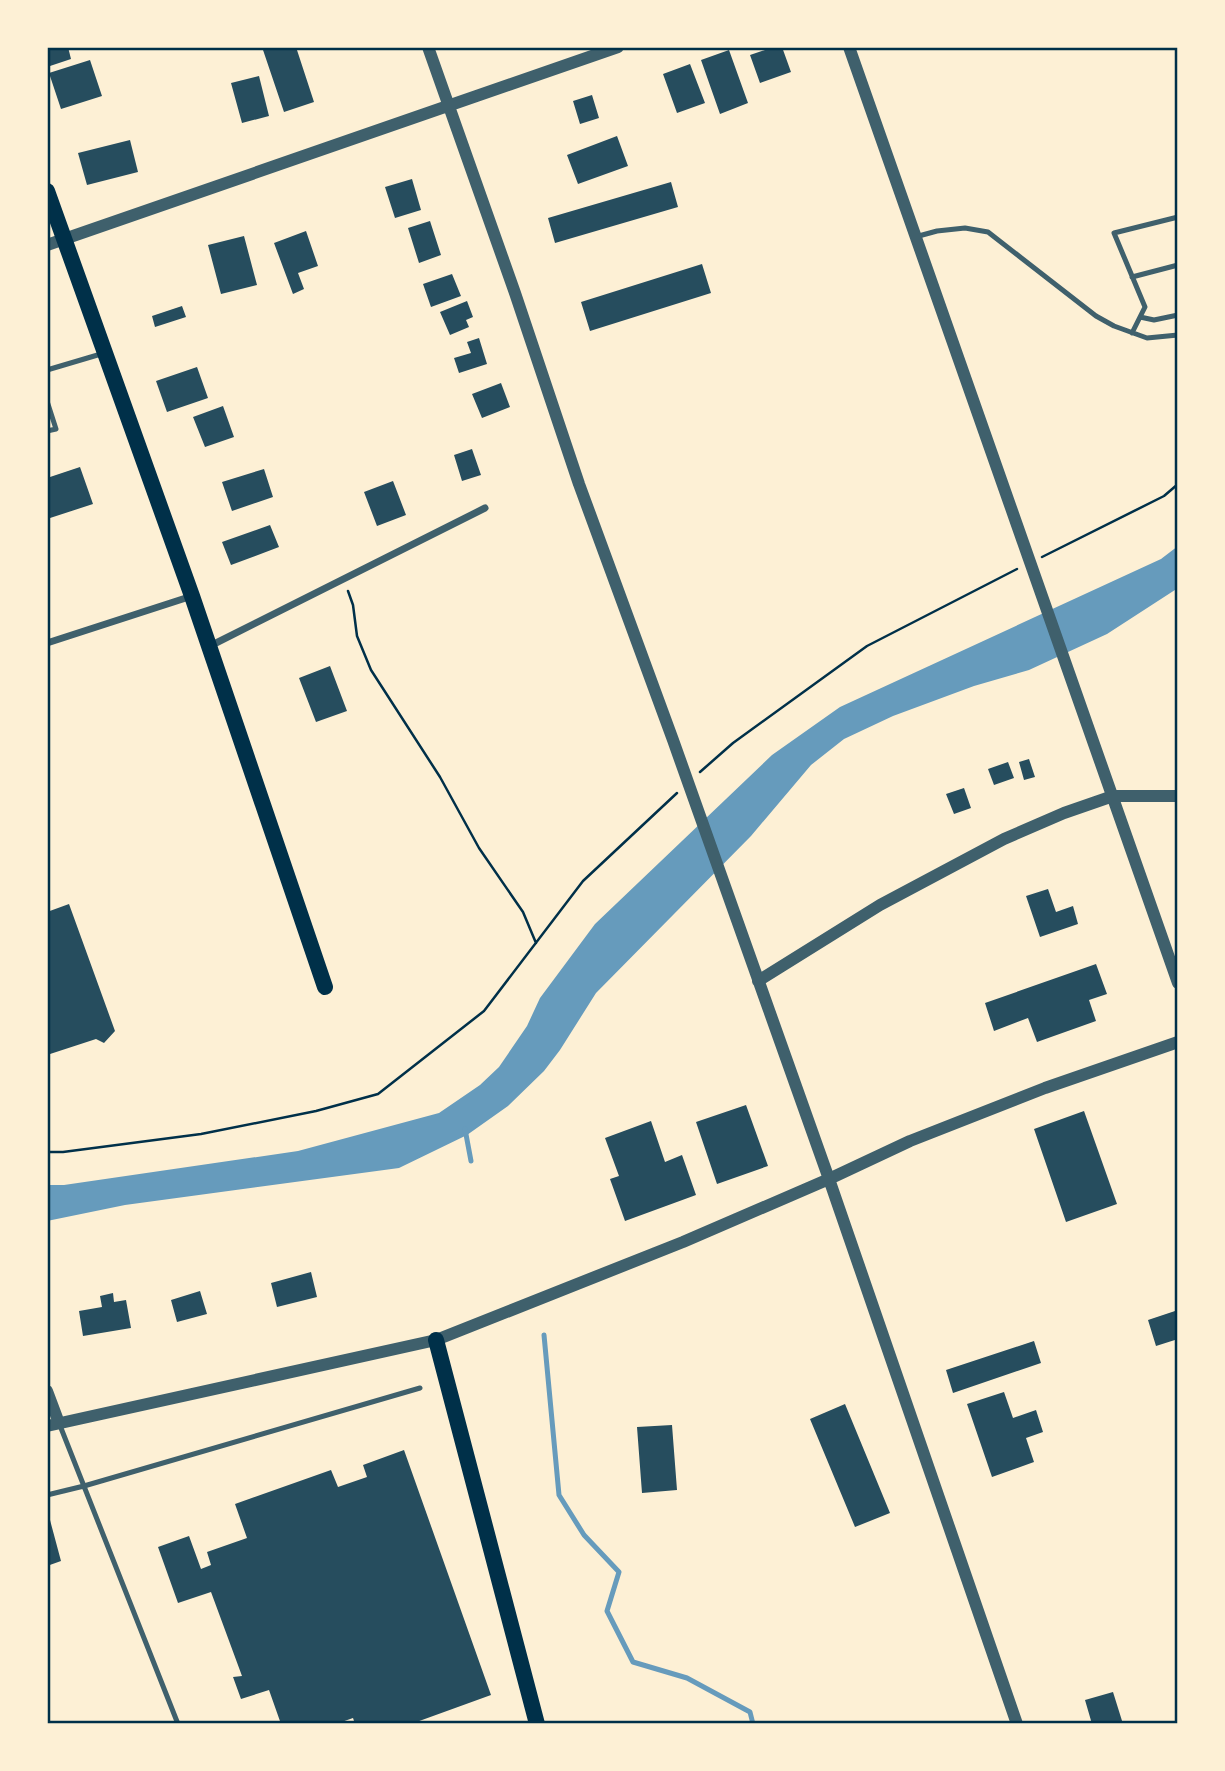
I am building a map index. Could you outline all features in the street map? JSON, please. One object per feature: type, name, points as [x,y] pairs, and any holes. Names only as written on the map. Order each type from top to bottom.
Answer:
[{"type":"main road","points":[[47,191],[192,596],[325,987]]},
{"type":"main road","points":[[436,1340],[537,1724]]},
{"type":"street","points":[[428,47],[579,484],[830,1179],[1017,1724]]},
{"type":"street","points":[[47,245],[65,241],[618,47]]},
{"type":"street","points":[[849,47],[1178,983]]},
{"type":"street","points":[[209,647],[485,508]]},
{"type":"street","points":[[47,643],[192,596]]},
{"type":"street","points":[[758,981],[880,905],[1016,834],[1112,796],[1178,796]]},
{"type":"street","points":[[47,1391],[53,1424],[436,1340],[683,1242],[830,1179],[910,1141],[1045,1088],[1178,1042]]},
{"type":"lane","points":[[1132,333],[1145,307],[1114,233],[1178,217]]},
{"type":"lane","points":[[914,237],[965,228],[988,232],[1096,316],[1147,338],[1178,335]]},
{"type":"lane","points":[[1132,277],[1178,265]]},
{"type":"lane","points":[[1140,317],[1154,320],[1178,314]]},
{"type":"lane","points":[[47,370],[104,353]]},
{"type":"lane","points":[[47,401],[56,429],[47,431]]},
{"type":"lane","points":[[47,1495],[419,1388]]},
{"type":"lane","points":[[53,1424],[84,1486],[178,1724]]},
{"type":"path","points":[[1031,562],[1164,496],[1178,484]]},
{"type":"path","points":[[694,778],[733,743],[866,646],[1019,568]]},
{"type":"path","points":[[344,579],[353,606],[357,636],[371,670],[440,777],[478,848],[523,912],[536,943]]},
{"type":"path","points":[[47,1152],[201,1134],[316,1111],[377,1094],[484,1011],[583,881],[684,787]]},
{"type":"water","points":[[1178,546],[1178,588],[1107,634],[1029,670],[974,686],[893,716],[844,739],[811,765],[751,836],[596,993],[544,1071],[508,1106],[467,1135],[399,1168],[125,1205],[47,1221],[47,1185],[64,1185],[298,1151],[439,1113],[480,1085],[499,1067],[527,1026],[540,998],[595,924],[772,755],[840,707],[1161,559]]},
{"type":"building","points":[[47,47],[68,47],[71,59],[50,66]]},
{"type":"building","points":[[262,47],[296,47],[314,102],[284,112]]},
{"type":"building","points":[[782,47],[791,72],[760,83],[750,55]]},
{"type":"building","points":[[729,50],[748,103],[720,114],[701,60]]},
{"type":"building","points":[[90,60],[102,96],[61,109],[49,73]]},
{"type":"building","points":[[690,64],[705,103],[677,113],[663,74]]},
{"type":"building","points":[[259,76],[269,116],[242,123],[231,83]]},
{"type":"building","points":[[592,95],[599,118],[580,124],[573,101]]},
{"type":"building","points":[[617,136],[628,166],[578,184],[567,155]]},
{"type":"building","points":[[130,140],[138,172],[87,185],[78,153]]},
{"type":"building","points":[[412,179],[421,210],[395,218],[385,187]]},
{"type":"building","points":[[671,182],[678,207],[555,243],[548,218]]},
{"type":"building","points":[[430,221],[441,255],[419,263],[408,228]]},
{"type":"building","points":[[306,231],[318,266],[298,273],[304,289],[293,294],[274,243]]},
{"type":"building","points":[[244,236],[257,285],[221,294],[208,245]]},
{"type":"building","points":[[702,264],[711,293],[590,331],[581,302]]},
{"type":"building","points":[[452,274],[461,296],[431,307],[423,284]]},
{"type":"building","points":[[467,301],[473,317],[466,320],[469,327],[450,335],[440,312]]},
{"type":"building","points":[[182,306],[186,317],[155,327],[152,316]]},
{"type":"building","points":[[479,338],[487,364],[459,373],[454,358],[471,353],[467,342]]},
{"type":"building","points":[[197,367],[208,398],[167,412],[156,381]]},
{"type":"building","points":[[501,383],[510,407],[482,418],[472,394]]},
{"type":"building","points":[[223,406],[234,437],[205,447],[193,417]]},
{"type":"building","points":[[472,449],[481,475],[462,481],[454,455]]},
{"type":"building","points":[[80,467],[93,504],[47,519],[47,478]]},
{"type":"building","points":[[264,469],[273,497],[232,511],[222,482]]},
{"type":"building","points":[[393,481],[406,515],[377,526],[364,492]]},
{"type":"building","points":[[270,525],[279,547],[231,565],[222,542]]},
{"type":"building","points":[[330,666],[347,711],[316,722],[299,678]]},
{"type":"building","points":[[1029,759],[1035,777],[1024,780],[1019,762]]},
{"type":"building","points":[[1008,762],[1014,778],[994,785],[988,769]]},
{"type":"building","points":[[964,788],[971,808],[954,814],[946,794]]},
{"type":"building","points":[[1048,889],[1056,912],[1073,906],[1078,924],[1040,937],[1026,896]]},
{"type":"building","points":[[69,904],[115,1031],[104,1043],[96,1039],[47,1055],[47,912]]},
{"type":"building","points":[[1096,964],[1107,994],[1089,1000],[1096,1021],[1037,1042],[1028,1018],[994,1031],[985,1003]]},
{"type":"building","points":[[746,1105],[768,1166],[717,1184],[696,1122]]},
{"type":"building","points":[[1084,1111],[1117,1204],[1066,1222],[1034,1129]]},
{"type":"building","points":[[651,1121],[665,1162],[682,1155],[696,1195],[625,1221],[610,1179],[619,1176],[605,1138]]},
{"type":"building","points":[[311,1272],[317,1297],[277,1307],[271,1283]]},
{"type":"building","points":[[200,1291],[207,1314],[177,1322],[171,1300]]},
{"type":"building","points":[[113,1293],[114,1302],[126,1300],[131,1328],[83,1336],[79,1311],[102,1307],[100,1296]]},
{"type":"building","points":[[1178,1310],[1178,1339],[1156,1346],[1148,1320]]},
{"type":"building","points":[[1034,1341],[1041,1363],[953,1393],[946,1370]]},
{"type":"building","points":[[1004,1392],[1013,1418],[1036,1410],[1043,1432],[1026,1438],[1034,1462],[992,1477],[967,1404]]},
{"type":"building","points":[[845,1404],[890,1513],[855,1527],[810,1419]]},
{"type":"building","points":[[672,1425],[677,1490],[642,1493],[637,1427]]},
{"type":"building","points":[[404,1450],[491,1695],[411,1724],[355,1724],[353,1718],[336,1724],[281,1724],[269,1690],[241,1699],[233,1677],[242,1676],[211,1592],[178,1603],[158,1547],[189,1536],[201,1569],[211,1565],[207,1552],[247,1538],[235,1504],[331,1470],[338,1487],[367,1477],[363,1465]]},
{"type":"building","points":[[50,1520],[61,1561],[47,1566],[47,1521]]},
{"type":"building","points":[[1113,1692],[1123,1724],[1092,1724],[1085,1700]]},
{"type":"waterway","points":[[465,1129],[471,1161]]},
{"type":"waterway","points":[[544,1335],[559,1495],[584,1535],[619,1572],[607,1611],[633,1662],[687,1678],[750,1712],[753,1724]]}]
